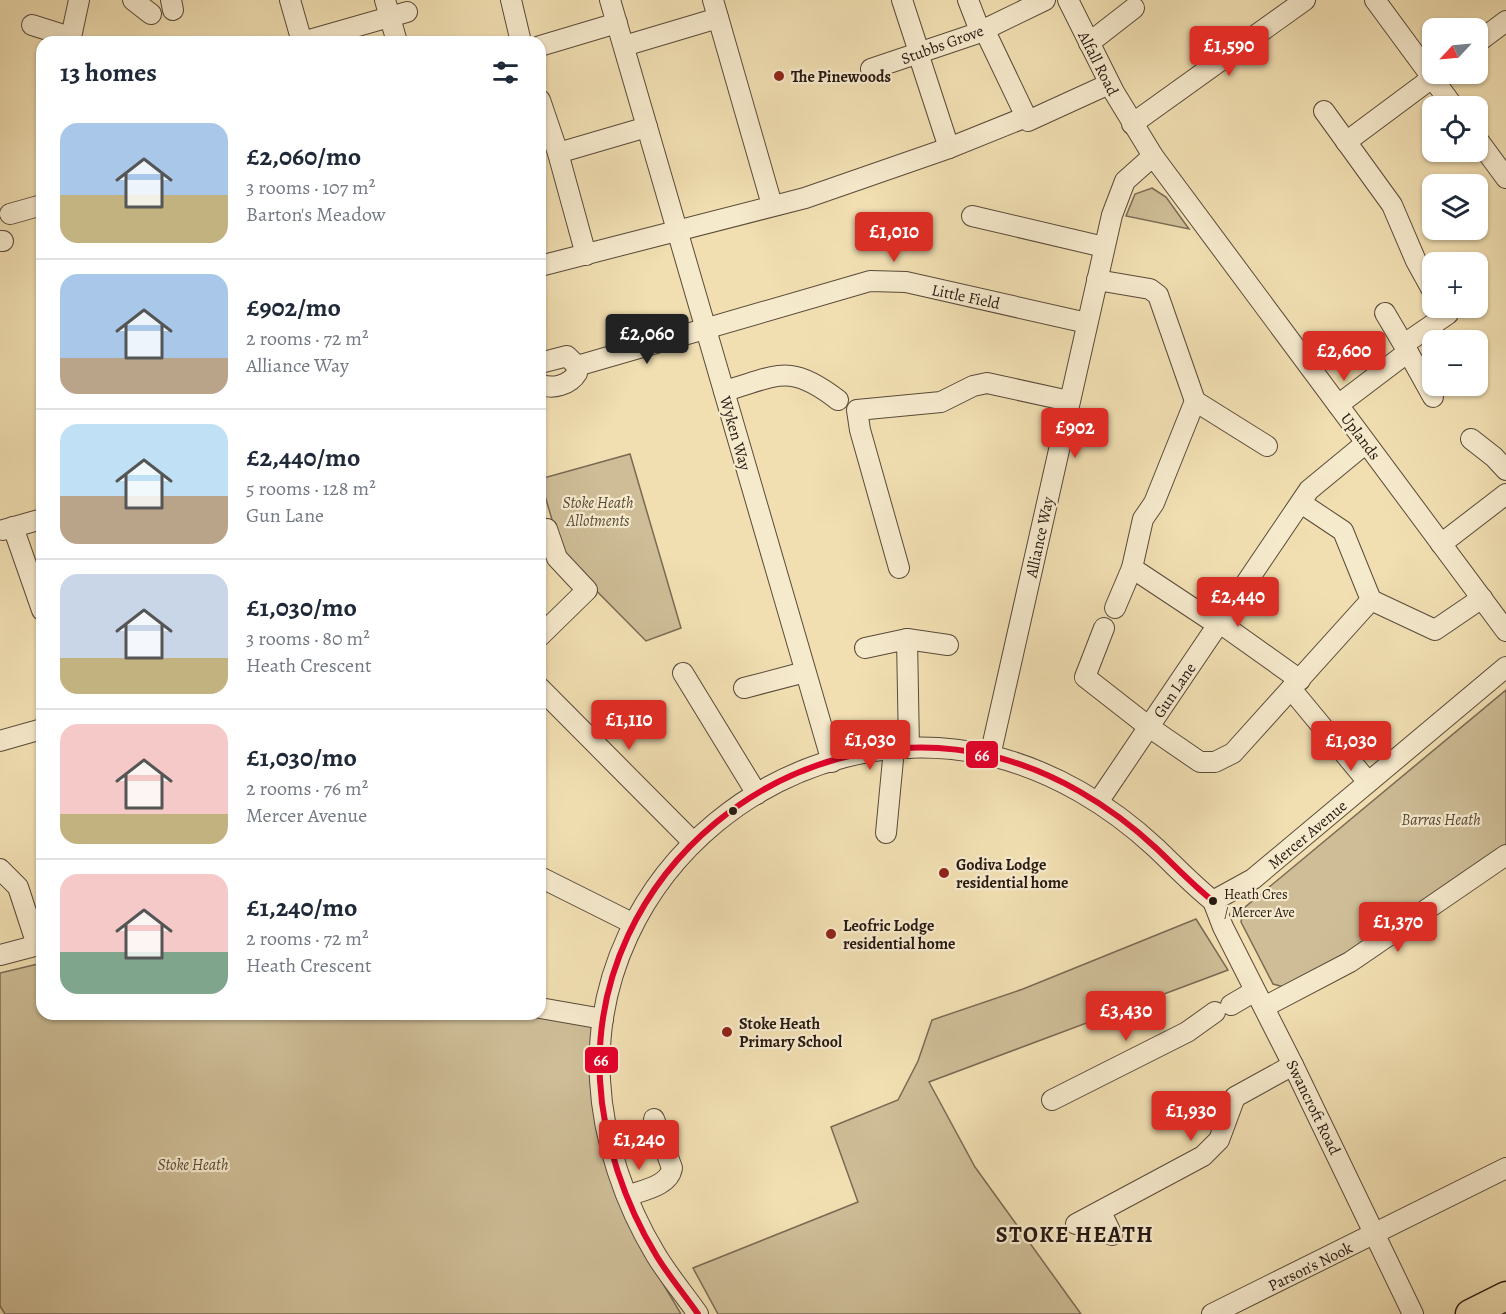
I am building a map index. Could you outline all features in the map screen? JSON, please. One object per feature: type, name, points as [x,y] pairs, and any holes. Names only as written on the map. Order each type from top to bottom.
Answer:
[{"type":"highway","points":[[1470,1314],[1506,1296]]},
{"type":"street","points":[[71,36],[79,0]]},
{"type":"street","points":[[134,0],[151,14]]},
{"type":"street","points":[[290,0],[300,36]]},
{"type":"street","points":[[511,0],[520,36]]},
{"type":"street","name":"Wyken Way","points":[[610,0],[832,762]]},
{"type":"street","points":[[902,0],[949,148]]},
{"type":"street","points":[[968,0],[1028,121],[1109,84]]},
{"type":"street","name":"Stubbs Grove","points":[[871,69],[982,30],[1045,0]]},
{"type":"street","name":"Alfall Road","points":[[1068,0],[1109,84],[1132,124]]},
{"type":"street","points":[[1132,124],[1305,0]]},
{"type":"street","points":[[1375,0],[1422,63]]},
{"type":"street","points":[[1089,43],[1134,8]]},
{"type":"street","points":[[624,46],[716,9],[772,205]]},
{"type":"street","points":[[319,36],[394,10],[397,36]]},
{"type":"street","points":[[1488,34],[1506,21]]},
{"type":"street","points":[[546,44],[617,23]]},
{"type":"street","points":[[32,25],[62,36]]},
{"type":"street","points":[[1346,142],[1422,84]]},
{"type":"street","points":[[1324,111],[1396,211],[1422,272]]},
{"type":"street","points":[[546,117],[586,255]]},
{"type":"street","points":[[546,265],[805,198],[949,148],[1026,117]]},
{"type":"street","name":"Uplands","points":[[1132,124],[1153,156],[1506,631]]},
{"type":"street","points":[[558,153],[647,127]]},
{"type":"street","points":[[1488,154],[1506,178]]},
{"type":"street","name":"Alliance Way","points":[[990,756],[1104,247],[1121,187],[1130,175],[1153,156]]},
{"type":"street","points":[[10,214],[36,207]]},
{"type":"street","points":[[972,216],[1104,247]]},
{"type":"street","points":[[1096,280],[1150,290],[1158,295],[1195,401],[1267,446]]},
{"type":"street","name":"Little Field","points":[[577,366],[870,281],[906,282],[1087,323]]},
{"type":"street","points":[[1385,313],[1410,345],[1433,397]]},
{"type":"street","points":[[1338,405],[1445,318]]},
{"type":"street","points":[[546,361],[567,356],[577,366],[577,373],[569,382],[546,386]]},
{"type":"street","points":[[724,391],[784,374],[795,375],[821,387],[838,400]]},
{"type":"street","points":[[899,568],[856,410],[941,402],[973,386],[987,383],[1069,401]]},
{"type":"street","points":[[1114,609],[1132,568],[1143,519],[1154,503],[1195,401]]},
{"type":"street","points":[[1471,439],[1506,470]]},
{"type":"street","name":"Gun Lane","points":[[1098,802],[1314,485],[1366,443]]},
{"type":"street","points":[[1441,544],[1506,494]]},
{"type":"street","points":[[1301,503],[1343,531],[1371,600],[1436,630],[1482,598]]},
{"type":"street","points":[[36,521],[6,529],[36,596]]},
{"type":"street","points":[[546,630],[587,590],[557,558],[547,529]]},
{"type":"street","points":[[1132,568],[1219,624],[1295,684],[1368,782]]},
{"type":"street","points":[[1104,628],[1085,677],[1149,727],[1200,762],[1215,762],[1233,753],[1371,600]]},
{"type":"street","points":[[886,833],[901,749],[907,639]]},
{"type":"street","points":[[865,648],[907,639],[948,645]]},
{"type":"street","name":"Mercer Avenue","points":[[1213,901],[1253,879],[1506,667]]},
{"type":"street","points":[[744,688],[805,672]]},
{"type":"street","points":[[683,673],[757,794]]},
{"type":"street","points":[[546,694],[692,841]]},
{"type":"street","points":[[0,741],[36,731]]},
{"type":"street","points":[[698,1314],[656,1255],[627,1196],[602,1108],[600,1078],[603,1019],[632,923],[652,890],[692,841],[770,785],[832,762],[901,749],[990,756],[1058,780],[1098,802],[1134,829],[1213,901]]},
{"type":"street","points":[[1052,1100],[1187,1032],[1223,1009],[1260,999],[1350,962],[1506,855]]},
{"type":"street","points":[[0,869],[18,887],[36,937]]},
{"type":"street","points":[[546,881],[632,923]]},
{"type":"street","name":"Swancroft Road","points":[[1213,901],[1223,927],[1293,1065],[1413,1313]]},
{"type":"street","points":[[0,955],[36,946]]},
{"type":"street","points":[[546,1009],[603,1019]]},
{"type":"street","points":[[1076,1224],[1203,1156],[1219,1140],[1235,1096],[1293,1065]]},
{"type":"street","points":[[627,1196],[665,1181],[671,1175],[672,1168],[654,1119]]},
{"type":"street","name":"Parson's Nook","points":[[1212,1314],[1506,1168]]},
{"type":"street","points":[[1101,1212],[1112,1235]]},
{"type":"green space","points":[[1152,188],[1166,197],[1189,229],[1126,216],[1135,194]]},
{"type":"green space","name":"Stoke Heath Allotments","points":[[630,454],[681,628],[646,641],[563,557],[546,499],[546,477]]},
{"type":"green space","name":"Barras Heath","points":[[1506,690],[1506,845],[1350,952],[1284,987],[1273,984],[1241,922],[1244,908]]},
{"type":"green space","points":[[1196,919],[1228,970],[929,1082],[975,1167],[1081,1314],[718,1314],[693,1268],[858,1202],[831,1127],[898,1100],[918,1061],[932,1020],[1023,989]]},
{"type":"green space","name":"Stoke Heath","points":[[36,964],[36,1020],[546,1020],[546,1015],[595,1024],[593,1042],[649,1260],[681,1314],[5,1314],[0,1306],[0,973]]},
{"type":"transit line","name":"66","points":[[698,1314],[656,1255],[625,1193],[611,1148],[600,1080],[605,1005],[628,935],[666,874],[716,822],[776,783],[844,757],[917,748],[992,756],[1015,762],[1059,780],[1100,804],[1138,832],[1213,901]]},
{"type":"place","name":"The Pinewoods","points":[[779,76]]},
{"type":"place","name":"Godiva Lodge residential home","points":[[944,873]]},
{"type":"place","name":"Heath Cres / Mercer Ave","points":[[1213,901]]},
{"type":"place","name":"Leofric Lodge residential home","points":[[831,934]]},
{"type":"place","name":"Stoke Heath Primary School","points":[[727,1032]]},
{"type":"district","name":"STOKE HEATH","points":[[1075,1234]]}]
